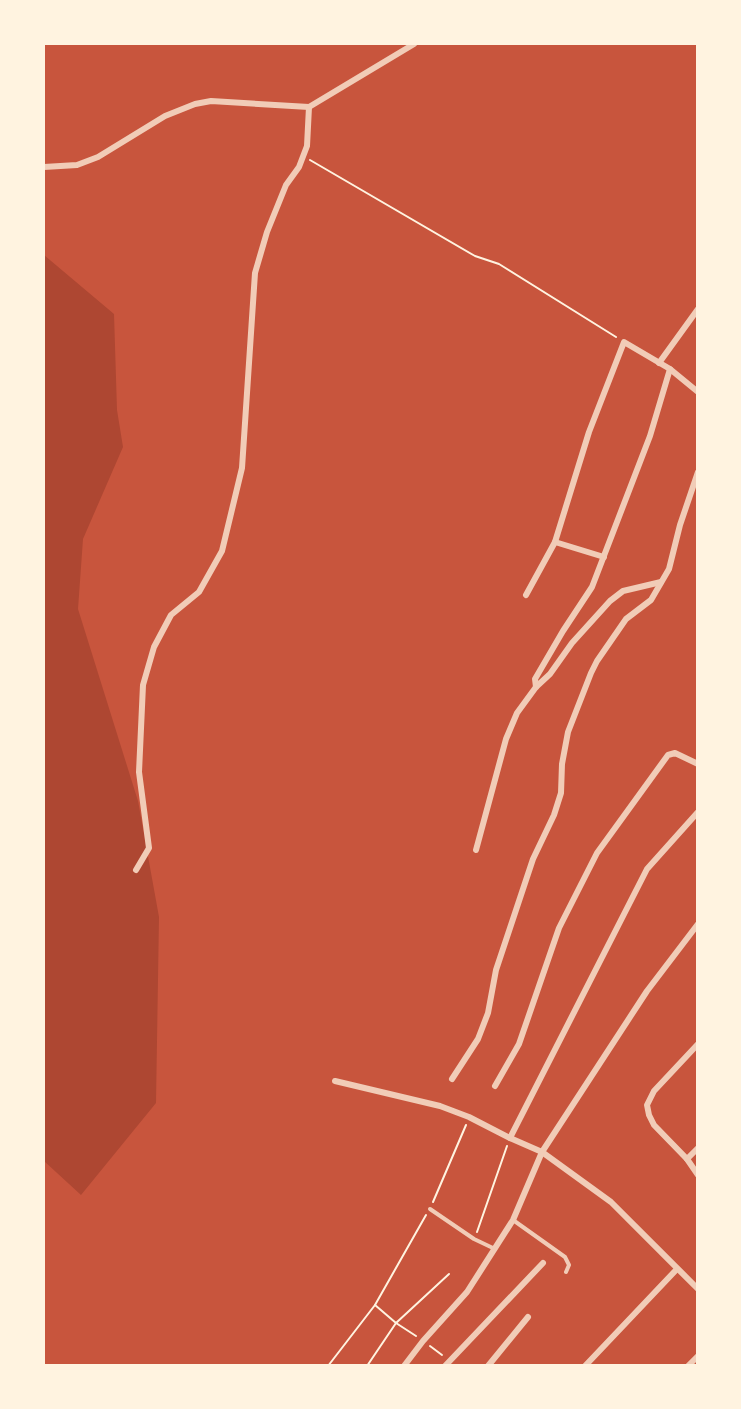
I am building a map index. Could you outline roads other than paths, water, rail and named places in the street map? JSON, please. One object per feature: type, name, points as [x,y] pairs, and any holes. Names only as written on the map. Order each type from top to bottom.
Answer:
[{"type":"street","points":[[44,167],[77,165],[98,157],[165,116],[195,104],[211,101],[309,107],[414,44]]},
{"type":"street","points":[[136,870],[149,848],[139,772],[143,685],[154,647],[171,615],[199,592],[222,551],[242,468],[255,273],[267,232],[286,185],[298,167],[307,146],[309,107]]},
{"type":"street","points":[[659,363],[697,312]]},
{"type":"street","points":[[526,595],[555,542],[589,432],[624,342],[670,369],[698,392]]},
{"type":"street","points":[[536,687],[535,679],[592,587],[650,436],[670,369]]},
{"type":"street","points":[[452,1079],[478,1039],[488,1013],[496,970],[533,859],[554,815],[561,793],[562,764],[568,732],[591,673],[626,619],[651,600],[669,569],[680,525],[698,472]]},
{"type":"street","points":[[555,542],[604,557]]},
{"type":"street","points":[[476,850],[506,739],[517,713],[536,687],[550,674],[572,643],[610,601],[623,591],[661,582]]},
{"type":"street","points":[[495,1086],[519,1044],[559,928],[597,853],[668,755],[675,753],[698,764]]},
{"type":"street","points":[[510,1138],[647,869],[698,812]]},
{"type":"street","points":[[404,1365],[467,1292],[496,1249],[513,1220],[542,1152],[647,991],[698,924]]},
{"type":"street","points":[[698,1044],[648,1100],[649,1115],[654,1125],[687,1159],[698,1175]]},
{"type":"street","points":[[335,1081],[440,1106],[469,1117],[542,1152],[611,1202],[698,1289]]},
{"type":"street","points":[[687,1159],[698,1148]]},
{"type":"street","points":[[687,1159],[698,1162]]},
{"type":"street","points":[[445,1365],[543,1263]]},
{"type":"street","points":[[585,1365],[677,1269]]},
{"type":"street","points":[[488,1365],[528,1317]]},
{"type":"street","points":[[688,1365],[698,1356]]},
{"type":"lane","points":[[430,1209],[474,1239],[496,1249]]},
{"type":"lane","points":[[513,1220],[565,1257],[568,1265],[566,1272]]}]
